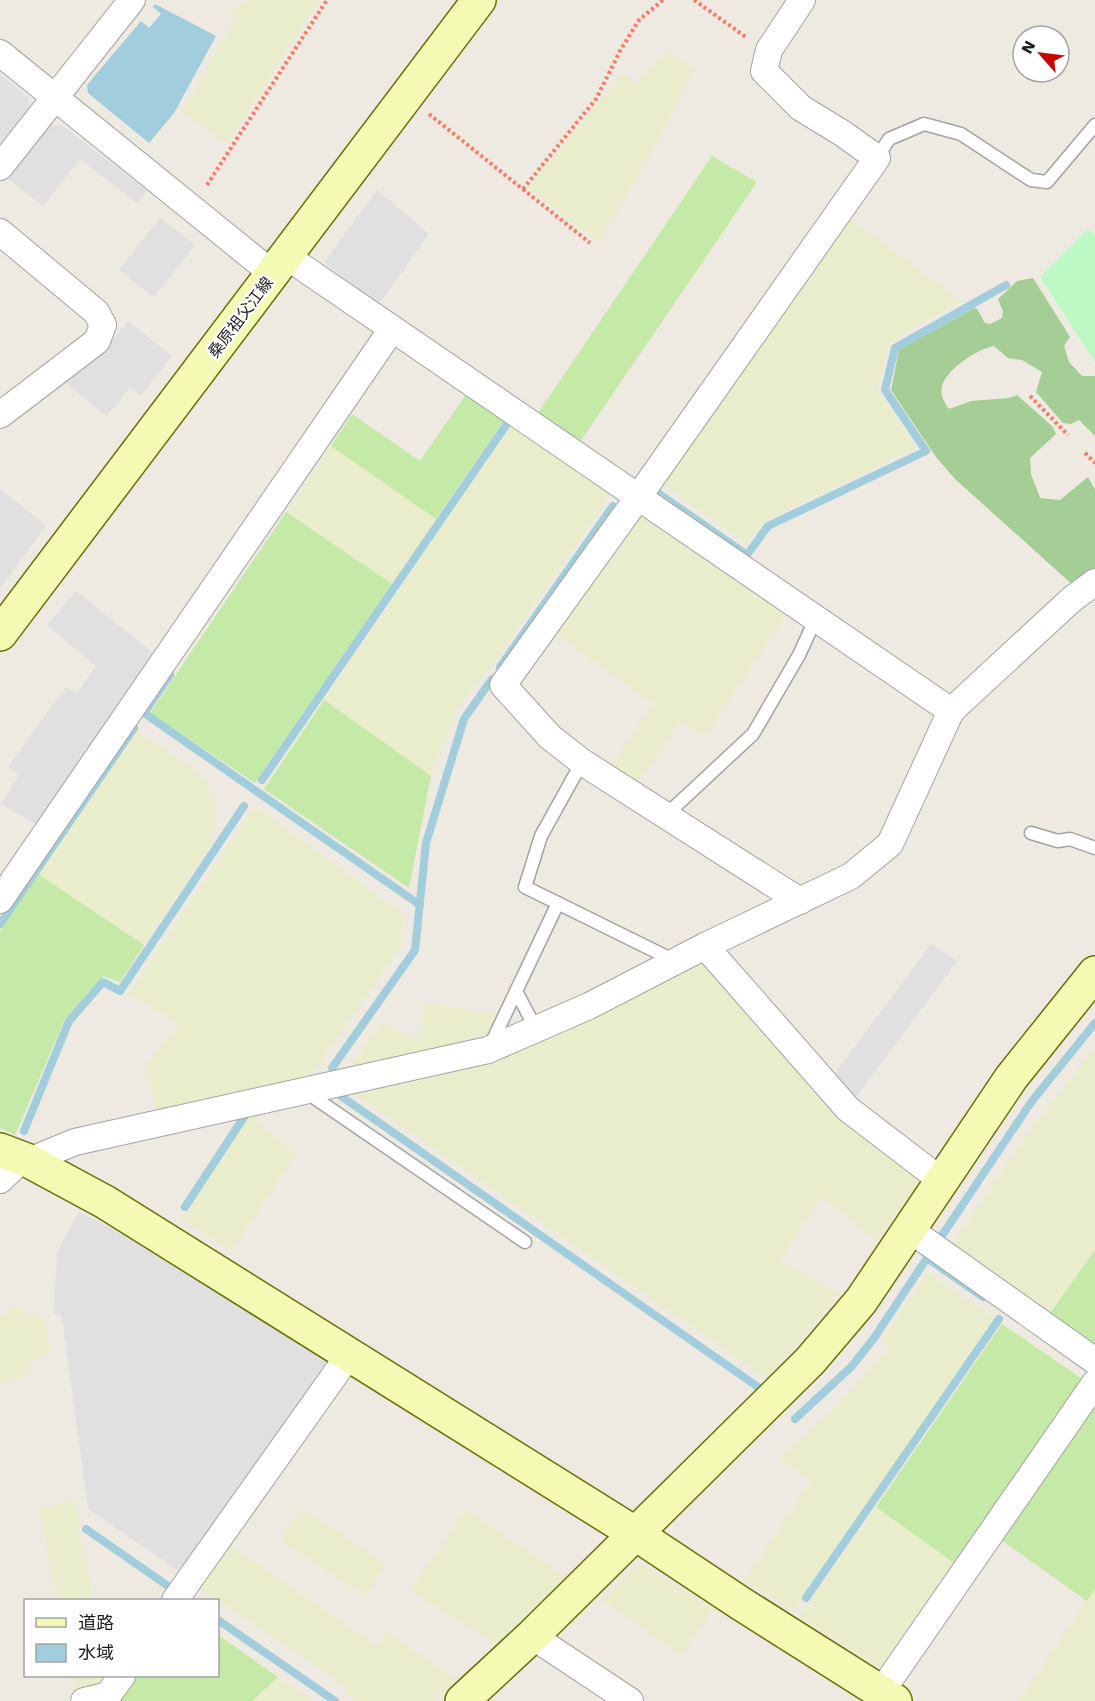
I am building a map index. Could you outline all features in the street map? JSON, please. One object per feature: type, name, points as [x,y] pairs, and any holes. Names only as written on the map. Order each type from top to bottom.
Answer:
[{"type":"street","points":[[0,167],[132,0]]},
{"type":"street","name":"桑原祖父江線","points":[[0,634],[479,0]]},
{"type":"street","points":[[800,901],[582,762],[550,737],[503,685],[877,158],[843,133],[801,108],[764,71],[769,50],[802,0]]},
{"type":"street","points":[[0,53],[192,208],[279,265],[392,330],[639,496],[951,711]]},
{"type":"street","points":[[0,232],[96,312],[103,325],[97,341],[0,415]]},
{"type":"street","points":[[0,900],[392,330]]},
{"type":"street","points":[[13,1162],[75,1142],[488,1050],[588,1006],[705,945],[852,876],[890,844],[951,711],[1071,600],[1095,582]]},
{"type":"street","points":[[705,945],[848,1109],[942,1180]]},
{"type":"street","points":[[462,1701],[532,1636],[810,1361],[861,1301],[1011,1078],[1095,973]]},
{"type":"street","points":[[13,1162],[105,1202],[636,1533],[740,1603],[888,1696],[1095,1383]]},
{"type":"street","points":[[909,1229],[1095,1361]]},
{"type":"street","points":[[176,1599],[349,1355]]},
{"type":"street","points":[[532,1636],[630,1701]]},
{"type":"street","points":[[84,1701],[108,1695],[121,1677]]},
{"type":"lane","points":[[877,158],[889,139],[924,124],[961,134],[1031,180],[1047,183],[1095,125]]},
{"type":"lane","points":[[666,815],[753,734],[799,656],[816,618]]},
{"type":"lane","points":[[582,762],[541,836],[525,887],[675,961]]},
{"type":"lane","points":[[1031,833],[1058,840],[1070,839],[1095,848]]},
{"type":"lane","points":[[488,1050],[558,903]]},
{"type":"lane","points":[[516,991],[536,1029]]},
{"type":"lane","points":[[306,1092],[525,1242]]},
{"type":"path","points":[[192,208],[327,0]]},
{"type":"path","points":[[523,189],[596,99],[620,51],[639,20],[663,0]]},
{"type":"path","points":[[694,0],[750,40],[769,50]]},
{"type":"path","points":[[406,96],[590,243]]},
{"type":"path","points":[[1030,396],[1068,435]]},
{"type":"path","points":[[1085,453],[1095,463]]},
{"type":"green space","points":[[249,0],[279,0],[281,2],[283,0],[320,0],[227,144],[182,112],[235,18],[229,12]]},
{"type":"green space","points":[[668,50],[693,69],[665,129],[599,243],[527,187],[624,73],[636,84]]},
{"type":"green space","points":[[712,156],[757,182],[580,442],[538,413]]},
{"type":"green space","points":[[846,215],[961,301],[888,344],[877,390],[917,447],[764,521],[747,544],[662,484]]},
{"type":"green space","points":[[1088,229],[1095,235],[1095,362],[1040,277]]},
{"type":"green space","points":[[1033,278],[1070,337],[1064,346],[1069,362],[1082,376],[1095,376],[1095,436],[1079,420],[1071,424],[1063,423],[1036,392],[1042,372],[1022,360],[1008,358],[994,346],[971,355],[956,367],[945,380],[942,392],[949,409],[971,401],[1009,398],[1017,395],[1052,426],[1056,434],[1030,458],[1031,474],[1040,498],[1060,500],[1088,477],[1095,490],[1095,568],[1074,586],[955,479],[936,457],[891,390],[899,350],[974,308],[977,309],[985,323],[990,324],[1002,318],[1003,312],[998,299],[1017,281]]},
{"type":"green space","points":[[467,393],[505,419],[436,519],[331,446],[352,414],[420,461]]},
{"type":"green space","points":[[512,424],[613,491],[495,662],[456,711],[431,776],[324,700]]},
{"type":"green space","points":[[331,446],[436,519],[392,584],[286,512]]},
{"type":"green space","points":[[286,512],[392,584],[255,783],[150,713]]},
{"type":"green space","points":[[639,514],[786,616],[705,737],[680,721],[635,787],[608,769],[653,704],[552,631]]},
{"type":"green space","points":[[324,700],[431,776],[409,888],[264,789]]},
{"type":"green space","points":[[136,730],[196,771],[208,784],[216,804],[216,823],[209,848],[144,945],[38,874]]},
{"type":"green space","points":[[255,806],[404,915],[401,946],[308,1080],[158,1115],[145,1066],[180,1023],[128,995]]},
{"type":"green space","points":[[38,874],[144,945],[120,982],[103,976],[65,1019],[15,1135],[0,1128],[0,931]]},
{"type":"green space","points":[[697,959],[709,965],[921,1178],[877,1241],[821,1196],[780,1261],[840,1294],[767,1378],[352,1092]]},
{"type":"green space","points":[[424,1003],[501,1015],[488,1041],[353,1071],[353,1063],[381,1023],[410,1038],[420,1034]]},
{"type":"green space","points":[[1095,1048],[1095,1250],[1049,1315],[951,1248],[1028,1133]]},
{"type":"green space","points":[[251,1114],[296,1155],[232,1251],[181,1219]]},
{"type":"green space","points":[[1095,1250],[1095,1347],[1049,1315]]},
{"type":"green space","points":[[927,1272],[994,1318],[794,1612],[745,1580],[811,1481],[779,1458],[834,1409],[890,1348],[881,1341]]},
{"type":"green space","points":[[13,1307],[44,1320],[51,1352],[27,1363],[30,1374],[0,1383],[0,1318]]},
{"type":"green space","points":[[1002,1324],[1087,1382],[960,1567],[876,1507]]},
{"type":"green space","points":[[1095,1396],[1095,1589],[1087,1601],[997,1537]]},
{"type":"green space","points":[[74,1500],[93,1599],[57,1599],[39,1508]]},
{"type":"green space","points":[[876,1507],[960,1567],[883,1671],[800,1617]]},
{"type":"green space","points":[[301,1508],[386,1564],[365,1596],[280,1540]]},
{"type":"green space","points":[[466,1510],[567,1578],[496,1645],[410,1590]]},
{"type":"green space","points":[[229,1545],[377,1646],[387,1632],[457,1680],[435,1701],[358,1701],[346,1693],[348,1688],[200,1588]]},
{"type":"green space","points":[[639,1563],[713,1609],[681,1655],[602,1600]]},
{"type":"green space","points":[[1095,1589],[1095,1701],[1019,1701],[1087,1601]]},
{"type":"green space","points":[[219,1636],[278,1677],[252,1701],[114,1701],[131,1677],[219,1677]]},
{"type":"green space","points":[[71,1677],[108,1677],[109,1682],[75,1697]]},
{"type":"green space","points":[[278,1677],[313,1701],[252,1701]]},
{"type":"shaded area","points":[[0,74],[28,97],[30,109],[0,146]]},
{"type":"shaded area","points":[[49,125],[63,126],[147,191],[137,203],[80,159],[43,206],[8,179]]},
{"type":"shaded area","points":[[377,190],[429,234],[379,304],[324,263]]},
{"type":"shaded area","points":[[160,218],[195,245],[154,297],[119,270]]},
{"type":"shaded area","points":[[128,321],[172,356],[141,396],[130,387],[107,416],[64,382],[99,357]]},
{"type":"shaded area","points":[[0,489],[46,526],[0,588]]},
{"type":"shaded area","points":[[76,591],[158,657],[41,827],[1,804],[19,775],[8,767],[66,687],[77,693],[96,666],[47,625]]},
{"type":"shaded area","points":[[931,944],[957,961],[853,1101],[832,1078]]},
{"type":"shaded area","points":[[79,1212],[151,1249],[333,1364],[182,1573],[88,1509],[62,1317],[54,1313],[57,1252]]},
{"type":"water","points":[[155,4],[216,36],[174,113],[149,143],[88,93],[87,85],[141,21],[149,28],[161,14],[153,7]]},
{"type":"waterway","points":[[658,493],[747,555],[768,526],[926,451],[885,390],[895,348],[1006,285]]},
{"type":"waterway","points":[[262,780],[509,421]]},
{"type":"waterway","points":[[500,667],[613,506]]},
{"type":"waterway","points":[[170,675],[144,713],[420,905]]},
{"type":"waterway","points":[[332,1068],[415,950],[426,843],[464,719],[492,679]]},
{"type":"waterway","points":[[0,924],[134,728]]},
{"type":"waterway","points":[[24,1131],[69,1021],[103,982],[120,991],[244,806]]},
{"type":"waterway","points":[[941,1237],[1032,1101],[1095,1023]]},
{"type":"waterway","points":[[338,1094],[758,1387]]},
{"type":"waterway","points":[[185,1207],[244,1117]]},
{"type":"waterway","points":[[795,1419],[852,1366],[874,1338],[927,1258],[983,1297]]},
{"type":"waterway","points":[[806,1598],[999,1319]]},
{"type":"waterway","points":[[86,1529],[168,1586]]},
{"type":"waterway","points":[[219,1621],[335,1701]]}]
